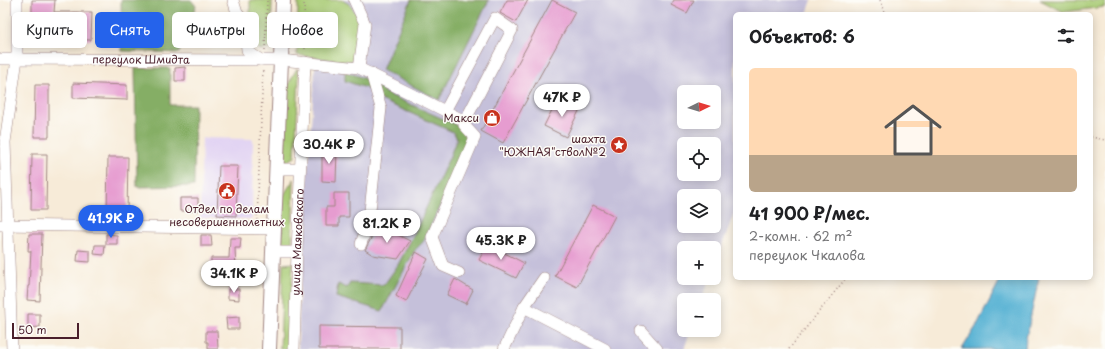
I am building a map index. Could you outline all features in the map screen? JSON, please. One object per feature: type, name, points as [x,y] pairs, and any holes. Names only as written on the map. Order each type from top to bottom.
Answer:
[{"type":"main road","name":"улица Маяковского","points":[[270,349],[283,0]]},
{"type":"street","points":[[12,349],[4,225],[3,159],[17,59],[17,0]]},
{"type":"street","points":[[234,0],[237,13],[244,21],[247,50],[262,60]]},
{"type":"street","points":[[354,0],[364,24],[359,68]]},
{"type":"street","points":[[445,111],[495,18],[512,30],[465,121],[464,125],[475,137],[432,237],[443,266],[459,273]]},
{"type":"street","name":"переулок Шмидта","points":[[0,59],[281,60],[359,68],[465,121]]},
{"type":"street","name":"улица Маяковского","points":[[294,349],[300,169],[308,62]]},
{"type":"street","points":[[361,244],[369,220],[381,108],[371,73]]},
{"type":"street","points":[[277,169],[300,169]]},
{"type":"street","points":[[4,225],[274,229]]},
{"type":"street","points":[[273,252],[297,252]]},
{"type":"street","points":[[504,349],[524,307],[544,278]]},
{"type":"street","points":[[524,307],[605,349]]},
{"type":"street","points":[[641,331],[657,349]]},
{"type":"path","points":[[256,229],[262,60],[267,0]]},
{"type":"path","points":[[304,0],[304,51],[308,62]]},
{"type":"path","points":[[880,0],[885,12]]},
{"type":"path","points":[[1093,137],[1105,140]]},
{"type":"path","points":[[789,349],[844,280]]},
{"type":"shaded area","points":[[320,0],[812,0],[808,12],[733,12],[733,215],[721,248],[721,241],[677,241],[677,285],[707,285],[705,293],[677,293],[677,337],[688,337],[684,349],[298,349],[300,277],[317,48],[338,48],[338,12],[319,12]]},
{"type":"shaded area","points":[[202,138],[253,139],[252,219],[200,218]]},
{"type":"green space","points":[[121,0],[191,0],[196,6],[194,12],[172,12],[172,48],[181,48],[179,53],[122,51],[122,48],[164,48],[164,12],[121,12]]},
{"type":"green space","points":[[250,0],[272,0],[272,12],[267,12],[267,48],[271,48],[262,50],[257,48],[259,48],[259,12],[250,12]]},
{"type":"green space","points":[[298,0],[342,0],[349,4],[359,17],[361,40],[357,55],[350,62],[297,55],[297,48],[338,48],[338,12],[298,12]]},
{"type":"green space","points":[[411,0],[489,0],[439,100],[382,70]]},
{"type":"green space","points":[[1040,0],[1105,0],[1105,7],[1064,12]]},
{"type":"green space","points":[[135,68],[170,68],[170,105],[195,105],[194,186],[137,187]]},
{"type":"green space","points":[[297,68],[299,77],[295,157],[284,163],[288,85]]},
{"type":"green space","points":[[345,71],[371,81],[385,93],[459,126],[468,138],[461,160],[423,242],[415,250],[382,311],[336,297],[338,284],[347,288],[350,283],[384,285],[398,265],[416,230],[457,138],[453,132],[381,100],[366,88],[345,81]]},
{"type":"green space","points":[[294,179],[292,245],[285,246],[282,242],[283,196]]},
{"type":"green space","points":[[293,263],[289,349],[280,349],[283,264]]},
{"type":"water","points":[[1000,280],[1039,280],[1025,349],[962,349],[977,325]]},
{"type":"building","points":[[32,0],[55,0],[54,12],[32,12]]},
{"type":"building","points":[[507,0],[528,0],[516,22],[500,13]]},
{"type":"building","points":[[552,0],[575,12],[503,143],[481,131]]},
{"type":"building","points":[[674,0],[694,0],[687,13],[671,5]]},
{"type":"building","points":[[87,12],[92,12],[91,40],[87,40]]},
{"type":"building","points":[[185,67],[185,81],[175,81],[175,68]]},
{"type":"building","points":[[73,83],[127,85],[127,100],[73,98]]},
{"type":"building","points":[[35,85],[49,85],[49,137],[34,137]]},
{"type":"building","points":[[557,100],[579,111],[566,137],[544,126]]},
{"type":"building","points":[[322,149],[337,149],[336,182],[322,181]]},
{"type":"building","points":[[32,154],[47,154],[46,210],[31,210]]},
{"type":"building","points":[[108,157],[128,157],[127,213],[107,213]]},
{"type":"building","name":"Отдел по делам несовершеннолетних","points":[[219,166],[238,166],[236,216],[217,215]]},
{"type":"building","points":[[334,193],[349,193],[349,217],[339,217],[339,226],[326,226],[326,207],[334,207]]},
{"type":"building","points":[[180,198],[198,198],[198,211],[180,211]]},
{"type":"building","points":[[593,205],[615,216],[577,287],[555,276]]},
{"type":"building","points":[[378,225],[410,241],[398,259],[373,255],[365,250]]},
{"type":"building","points":[[29,234],[42,234],[40,301],[27,300],[31,251],[28,251]]},
{"type":"building","points":[[106,234],[117,235],[117,244],[106,244]]},
{"type":"building","points":[[201,235],[211,235],[212,246],[201,246]]},
{"type":"building","points":[[230,238],[241,238],[240,248],[235,248],[236,271],[211,271],[211,258],[229,258]]},
{"type":"building","points":[[487,244],[524,263],[516,278],[479,260]]},
{"type":"building","points":[[95,245],[105,245],[104,255],[94,254]]},
{"type":"building","points":[[78,250],[90,251],[90,262],[77,261]]},
{"type":"building","points":[[416,252],[428,259],[406,302],[396,296]]},
{"type":"building","points":[[455,279],[473,290],[466,304],[447,295]]},
{"type":"building","points":[[228,289],[239,289],[239,300],[228,299]]},
{"type":"building","points":[[28,314],[40,314],[40,327],[28,328]]},
{"type":"building","points":[[239,317],[239,329],[227,329],[226,318]]},
{"type":"building","points":[[319,326],[400,327],[400,349],[319,349]]},
{"type":"building","points":[[206,331],[217,331],[218,349],[208,349],[208,342],[206,342]]},
{"type":"place","name":"Макси","points":[[492,118]]},
{"type":"place","name":"шахта \"ЮЖНАЯ\"ствол№2","points":[[619,145]]},
{"type":"place","name":"Отдел по делам несовершеннолетних","points":[[227,191]]}]
